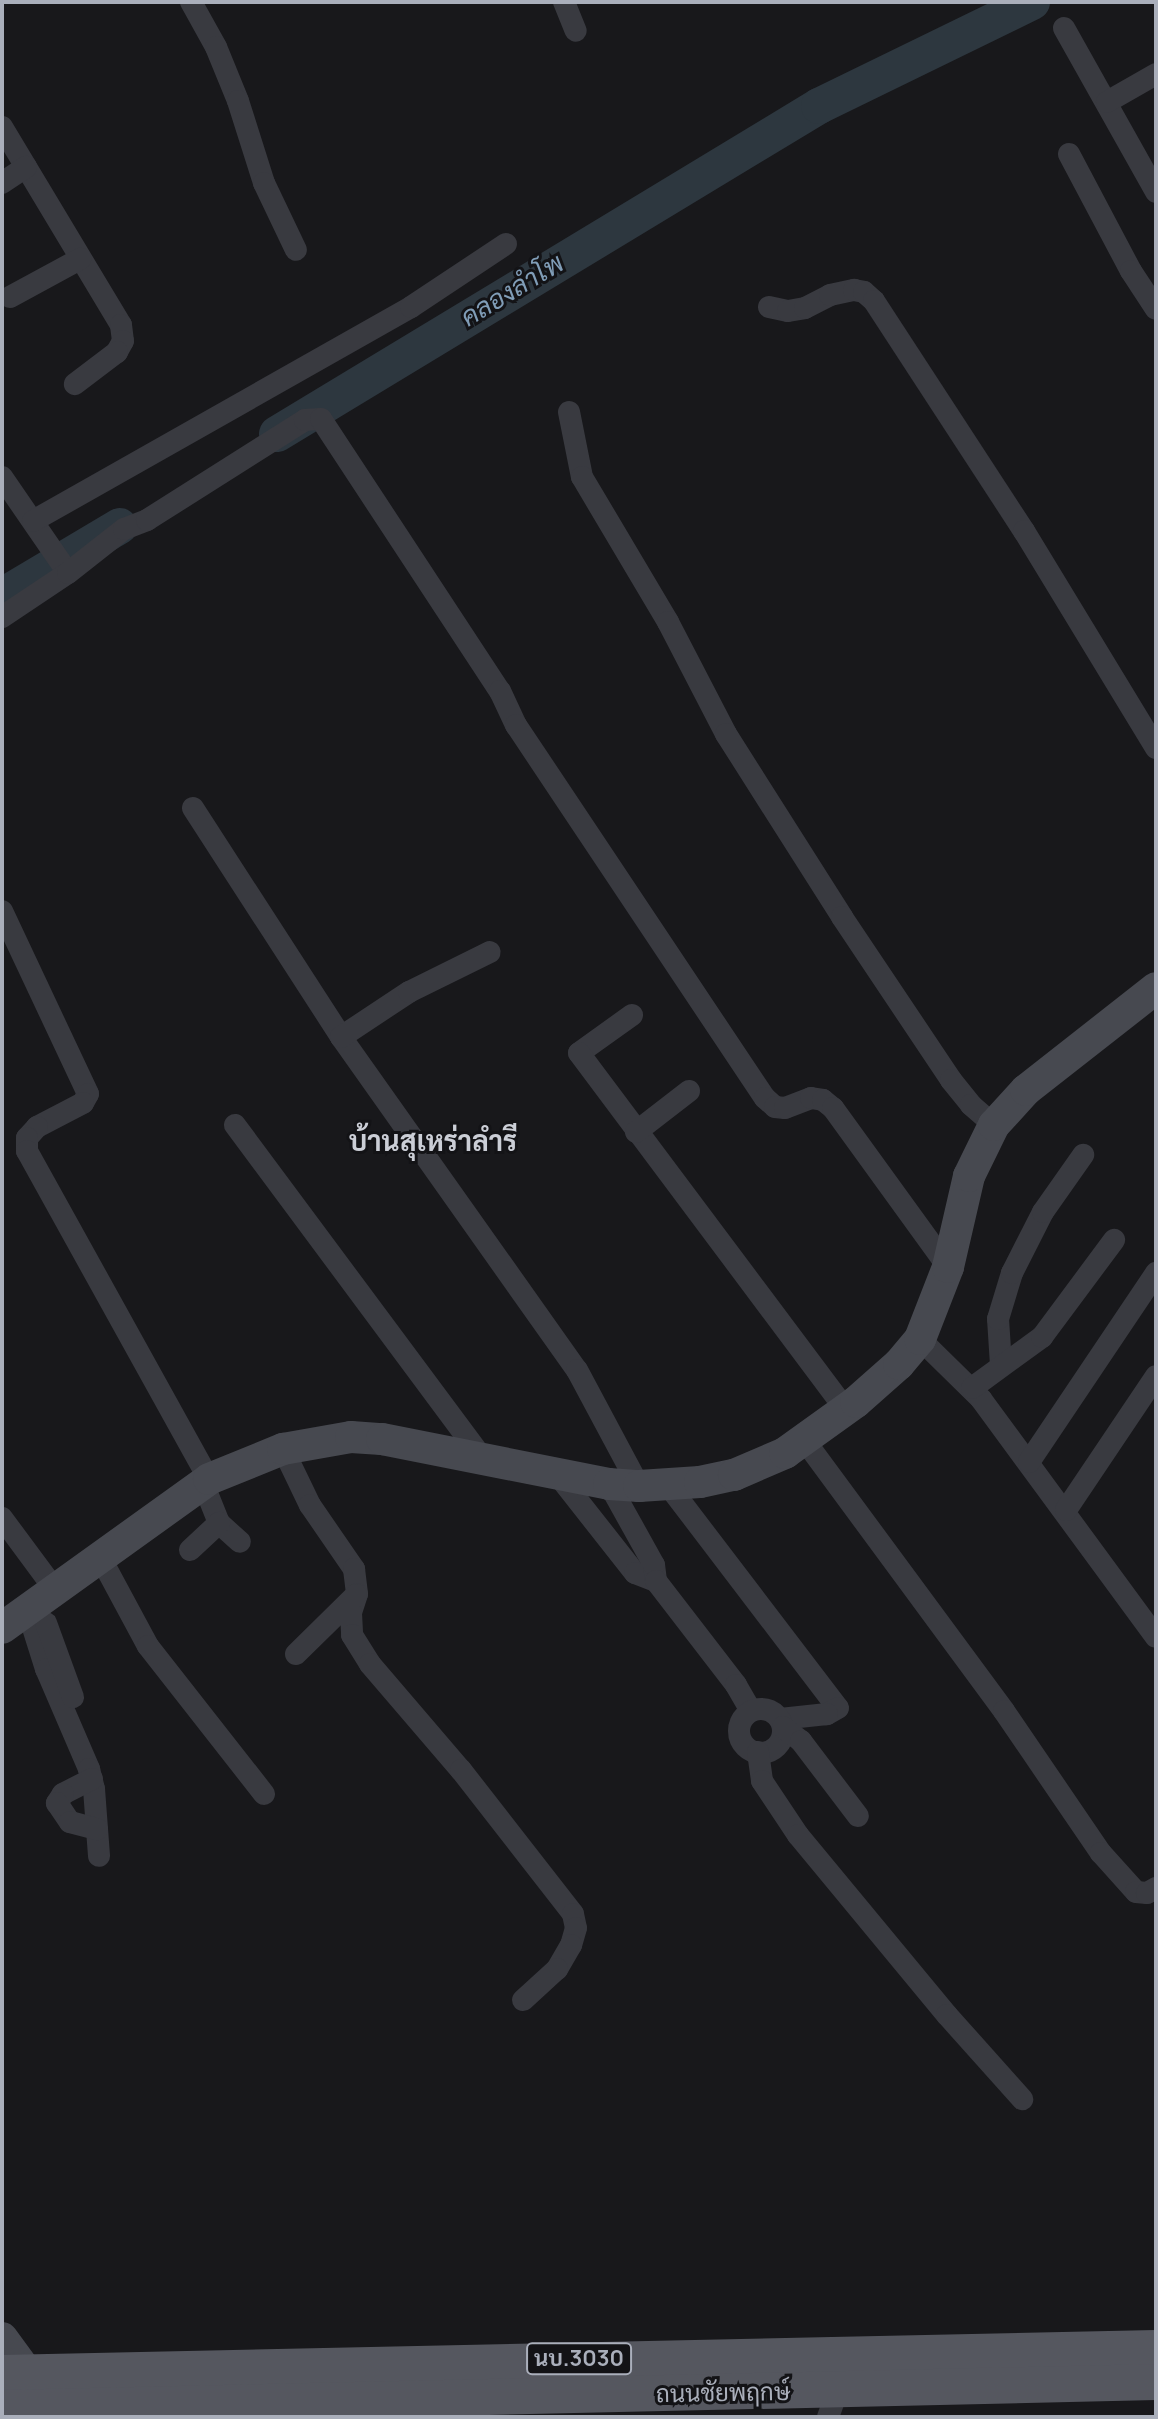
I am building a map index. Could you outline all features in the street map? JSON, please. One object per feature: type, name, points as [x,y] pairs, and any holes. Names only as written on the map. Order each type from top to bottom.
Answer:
[{"type":"main road","name":"ถนนชัยพฤกษ์","points":[[15,2372],[1156,2348]]},
{"type":"main road","name":"ถนนชัยพฤกษ์","points":[[2,2408],[70,2412],[833,2403],[1156,2382]]},
{"type":"street","points":[[191,2],[216,47],[243,114],[264,183],[296,250]]},
{"type":"street","points":[[564,2],[576,31]]},
{"type":"street","points":[[1064,28],[1156,192]]},
{"type":"street","points":[[1107,102],[1156,74]]},
{"type":"street","points":[[2,127],[121,325],[123,341],[117,352],[75,384]]},
{"type":"street","points":[[1069,154],[1131,271],[1156,309]]},
{"type":"street","points":[[2,183],[26,167]]},
{"type":"street","points":[[36,524],[411,307],[506,244]]},
{"type":"street","points":[[10,297],[80,259]]},
{"type":"street","points":[[769,307],[788,311],[805,308],[830,295],[854,290],[864,292],[874,301],[1024,531],[1156,748]]},
{"type":"street","points":[[569,412],[582,477],[668,622],[726,734],[842,917],[951,1080],[971,1105],[994,1125]]},
{"type":"street","points":[[2,617],[124,529],[147,520],[305,420],[321,419],[500,691],[516,725],[765,1098],[775,1107],[785,1108],[811,1098],[823,1100],[833,1108],[948,1267]]},
{"type":"street","points":[[2,477],[67,571]]},
{"type":"street","points":[[193,808],[341,1037],[577,1370],[639,1485],[838,1708],[827,1714],[782,1723]]},
{"type":"street","points":[[2,911],[88,1094],[83,1103],[37,1127],[27,1138],[27,1151],[206,1481],[219,1523],[240,1542]]},
{"type":"street","points":[[341,1037],[409,992],[490,952]]},
{"type":"street","points":[[31,1609],[99,1555],[206,1481],[283,1449],[351,1437],[382,1439],[557,1474],[639,1485],[734,1475],[766,1463],[805,1441],[846,1410],[899,1364],[920,1339],[948,1267],[969,1176],[994,1125],[1026,1090],[1156,988]]},
{"type":"street","points":[[632,1015],[579,1053],[846,1410]]},
{"type":"street","points":[[636,1132],[689,1091]]},
{"type":"street","points":[[235,1125],[482,1458]]},
{"type":"street","points":[[1001,1365],[998,1319],[1012,1273],[1043,1212],[1083,1155]]},
{"type":"street","points":[[972,1388],[1042,1337],[1114,1240]]},
{"type":"street","points":[[1029,1462],[1156,1273]]},
{"type":"street","points":[[920,1339],[972,1388],[1066,1510],[1156,1637]]},
{"type":"street","points":[[1066,1510],[1156,1376]]},
{"type":"street","points":[[805,1441],[1004,1711],[1101,1853],[1136,1892],[1147,1893],[1156,1888]]},
{"type":"street","points":[[283,1449],[310,1505],[347,1555],[357,1579],[357,1594],[351,1613],[352,1635],[370,1664],[461,1770],[573,1914],[576,1928],[571,1945],[557,1969],[523,2000]]},
{"type":"street","points":[[557,1474],[635,1573],[656,1581]]},
{"type":"street","points":[[639,1485],[656,1581],[736,1685],[751,1711]]},
{"type":"street","points":[[2,1518],[46,1669],[92,1779],[99,1856]]},
{"type":"street","points":[[190,1550],[219,1523]]},
{"type":"street","points":[[99,1555],[148,1646],[264,1794]]},
{"type":"street","points":[[296,1654],[357,1594]]},
{"type":"street","points":[[31,1609],[73,1697]]},
{"type":"street","points":[[782,1723],[780,1743],[774,1749],[758,1752],[746,1746],[739,1734],[741,1721],[751,1711],[767,1709],[782,1723],[801,1741],[858,1816]]},
{"type":"street","points":[[758,1752],[762,1781],[790,1824],[947,2015],[1022,2099]]},
{"type":"street","points":[[92,1779],[63,1794],[57,1803],[70,1822],[97,1829]]},
{"type":"street","points":[[2,2338],[15,2372]]},
{"type":"waterway","name":"คลองลำโพ","points":[[277,434],[819,106],[1032,2]]},
{"type":"waterway","name":"คลองลำโพ","points":[[2,596],[120,526]]},
{"type":"district","name":"บ้านสุเหร่าลำรี","points":[[433,1140]]}]
